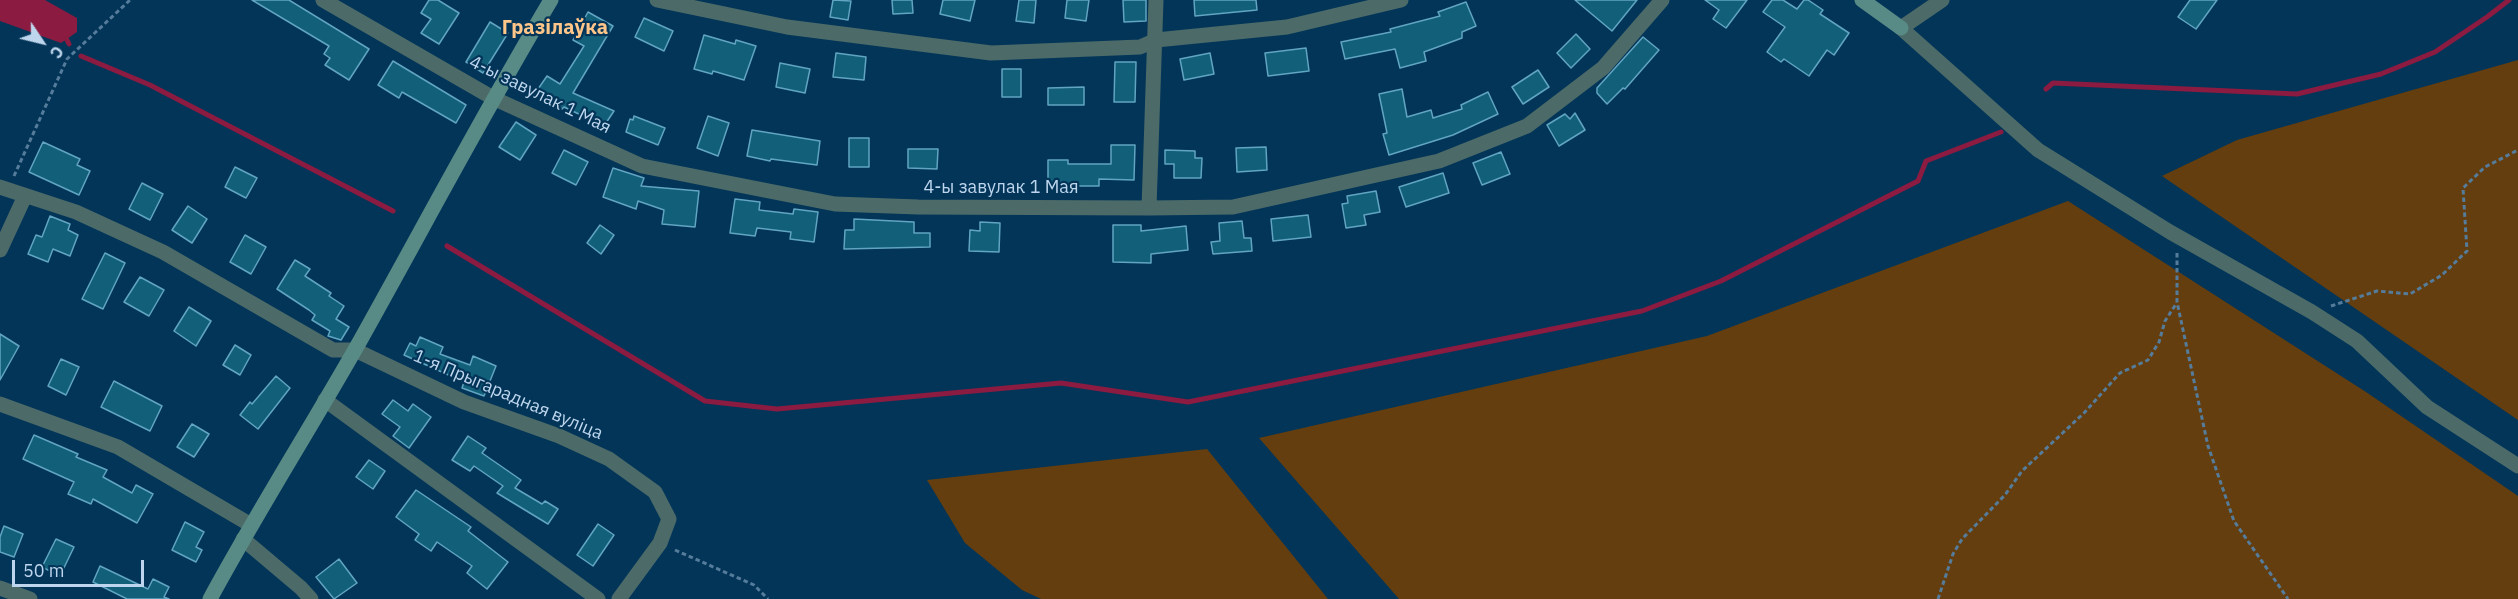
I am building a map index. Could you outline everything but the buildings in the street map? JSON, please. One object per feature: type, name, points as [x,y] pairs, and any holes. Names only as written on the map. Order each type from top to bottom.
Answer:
[{"type":"street","name":"4-ы завулак 1 Мая","points":[[324,0],[493,98],[642,166],[835,204],[929,207],[1149,208],[1233,207],[1439,161],[1483,144],[1527,126],[1603,68],[1662,0]]},
{"type":"street","points":[[210,599],[251,525],[355,350],[493,98],[551,0]]},
{"type":"street","points":[[657,0],[787,27],[991,53],[1140,47],[1156,40],[1287,27],[1401,0]]},
{"type":"street","points":[[1149,208],[1156,0]]},
{"type":"street","points":[[1862,0],[1901,28],[2038,150],[2170,232],[2312,312],[2357,341],[2427,407],[2518,466]]},
{"type":"street","points":[[1901,28],[1942,0]]},
{"type":"street","name":"1-я Прыгарадная вуліца","points":[[4,189],[76,212],[163,252],[333,350],[355,350],[464,402],[560,436],[609,459],[655,492],[669,519],[660,543],[619,599]]},
{"type":"street","points":[[0,250],[25,196]]},
{"type":"street","points":[[325,400],[598,599]]},
{"type":"street","points":[[0,404],[118,447],[251,525]]},
{"type":"street","points":[[243,539],[301,588],[310,599]]},
{"type":"street","points":[[0,588],[30,599]]},
{"type":"path","points":[[4,189],[67,59],[130,0]]},
{"type":"path","points":[[2312,312],[2377,291],[2410,294],[2442,275],[2467,251],[2463,188],[2485,167],[2518,150]]},
{"type":"path","points":[[2170,232],[2176,248],[2179,272],[2177,302],[2208,446],[2234,521],[2288,599]]},
{"type":"path","points":[[1938,599],[1953,554],[1962,539],[2005,495],[2022,471],[2084,413],[2120,374],[2148,360],[2158,342],[2165,321],[2177,302]]},
{"type":"path","points":[[660,543],[754,585],[768,599]]},
{"type":"shaded area","points":[[0,0],[45,0],[77,18],[77,32],[61,43],[0,21]]},
{"type":"shaded area","points":[[2518,60],[2518,420],[2162,176],[2237,140]]},
{"type":"shaded area","points":[[2068,201],[2366,392],[2518,496],[2518,599],[1399,599],[1259,438],[1707,336]]},
{"type":"shaded area","points":[[1207,449],[1328,599],[1041,599],[1022,590],[965,543],[927,480]]},
{"type":"waterway","points":[[2046,89],[2053,83],[2297,94],[2381,74],[2435,52],[2509,0]]},
{"type":"waterway","points":[[67,40],[69,44]]},
{"type":"waterway","points":[[81,56],[150,85],[393,211]]},
{"type":"waterway","points":[[447,246],[705,401],[777,409],[1061,383],[1188,402],[1642,311],[1721,281],[1918,181],[1926,161],[2001,132]]},
{"type":"district","name":"Гразілаўка","points":[[555,28]]}]
